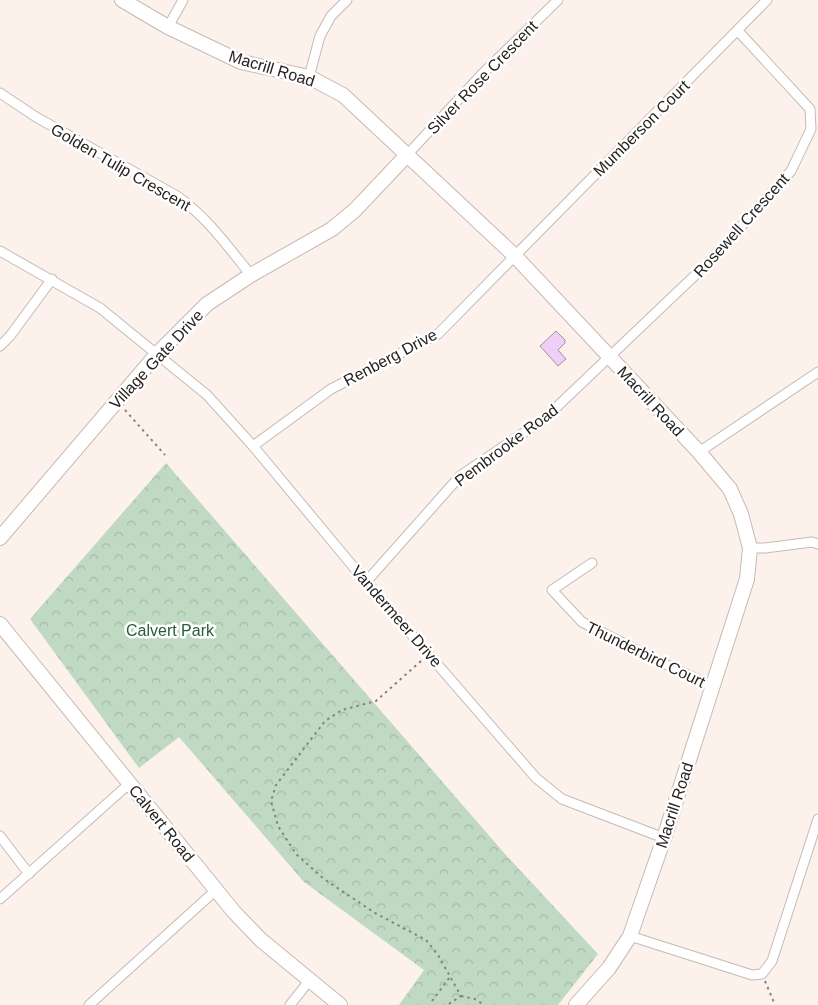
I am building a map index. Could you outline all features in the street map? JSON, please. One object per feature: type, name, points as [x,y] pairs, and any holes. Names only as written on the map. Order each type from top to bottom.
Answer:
[{"type":"street","name":"Macrill Road","points":[[122,0],[168,27],[241,62],[309,77],[343,95],[514,255],[698,452],[730,489],[741,514],[750,548],[747,580],[664,838],[630,936],[610,968],[576,1005]]},
{"type":"street","points":[[168,27],[183,0]]},
{"type":"street","points":[[309,77],[320,36],[331,16],[347,0]]},
{"type":"street","name":"Silver Rose Crescent","points":[[408,155],[482,74],[558,0]]},
{"type":"street","name":"Mumberson Court","points":[[514,255],[767,0]]},
{"type":"street","name":"Rosewell Crescent","points":[[610,357],[709,262],[791,171],[811,129],[810,109],[738,31]]},
{"type":"street","name":"Golden Tulip Crescent","points":[[0,93],[36,117],[194,207],[251,275]]},
{"type":"street","name":"Village Gate Drive","points":[[0,538],[157,354],[207,304],[251,275],[332,229],[355,210],[408,155]]},
{"type":"street","points":[[0,251],[100,308],[157,354]]},
{"type":"street","name":"Renberg Drive","points":[[253,446],[331,389],[438,334],[514,255]]},
{"type":"street","points":[[0,346],[10,336],[52,279]]},
{"type":"street","name":"Vandermeer Drive","points":[[157,354],[207,395],[253,446],[366,582],[536,778],[562,800],[664,838]]},
{"type":"street","name":"Pembrooke Road","points":[[366,582],[460,476],[544,419],[610,357]]},
{"type":"street","points":[[698,452],[818,372]]},
{"type":"street","points":[[750,548],[812,542],[818,544]]},
{"type":"street","name":"Thunderbird Court","points":[[592,563],[552,590],[582,622],[712,686]]},
{"type":"street","name":"Calvert Road","points":[[0,624],[247,927],[340,1005]]},
{"type":"street","points":[[0,899],[130,784]]},
{"type":"street","points":[[630,936],[752,975],[762,974],[772,960],[818,819]]},
{"type":"street","points":[[0,836],[29,874]]},
{"type":"street","points":[[89,1005],[216,890]]},
{"type":"street","points":[[290,1005],[309,980]]},
{"type":"path","points":[[117,400],[165,455]]},
{"type":"path","points":[[429,654],[376,701],[342,710],[325,721],[276,785],[271,801],[278,826],[296,854],[324,879],[375,914],[426,940],[438,956],[461,996]]},
{"type":"path","points":[[762,974],[775,1005]]},
{"type":"path","points":[[432,1001],[450,976]]},
{"type":"path","points":[[447,1005],[461,996],[475,998],[484,1005]]},
{"type":"green space","name":"Calvert Park","points":[[166,463],[505,854],[598,954],[558,1005],[399,1005],[424,970],[304,882],[179,737],[139,768],[30,619]]},
{"type":"building","points":[[556,331],[565,340],[565,343],[558,350],[566,359],[558,366],[540,346]]}]
